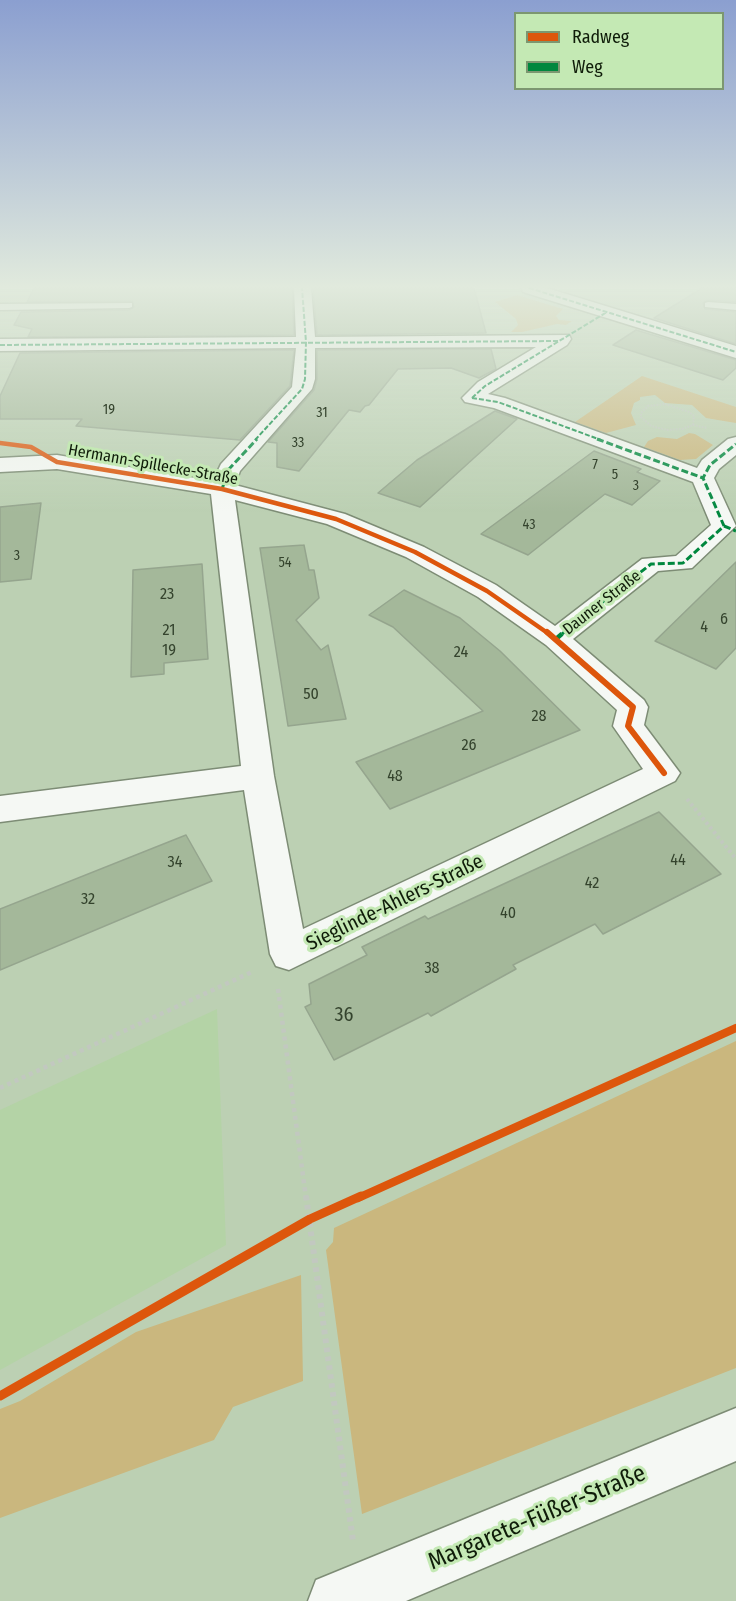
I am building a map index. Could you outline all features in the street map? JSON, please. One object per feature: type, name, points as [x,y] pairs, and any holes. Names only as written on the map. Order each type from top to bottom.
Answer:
[{"type":"street","name":"Hermann-Spillecke-Straße","points":[[222,489],[229,469],[302,389],[305,363]]},
{"type":"street","points":[[524,363],[485,386],[472,398],[498,402],[703,478],[710,465],[736,444]]},
{"type":"street","name":"Hermann-Spillecke-Straße","points":[[0,443],[32,447],[57,462]]},
{"type":"street","name":"Hermann-Spillecke-Straße","points":[[0,465],[57,462],[222,489],[336,519],[416,552],[487,591],[556,639],[633,707],[628,726],[664,773]]},
{"type":"street","name":"Dauner Straße","points":[[556,639],[651,564],[683,563],[730,529],[703,478]]},
{"type":"street","name":"Sieglinde-Ahlers-Straße","points":[[222,489],[282,957],[664,773]]},
{"type":"street","points":[[0,809],[258,776]]},
{"type":"street","name":"Margarete-Füßer-Straße","points":[[349,1596],[736,1434]]},
{"type":"path","points":[[665,404],[683,408],[694,416],[693,425],[675,430],[651,426],[645,422],[640,413],[648,406],[665,404]]},
{"type":"path","points":[[664,773],[736,859]]},
{"type":"path","points":[[0,1088],[282,957],[349,1596]]},
{"type":"shaded area","points":[[642,376],[736,407],[736,423],[706,418],[692,405],[665,403],[655,395],[640,397],[640,400],[634,403],[631,413],[636,425],[606,433],[575,422]]},
{"type":"shaded area","points":[[689,433],[713,445],[696,459],[680,460],[644,447],[648,441],[657,437],[677,439]]},
{"type":"shaded area","points":[[217,1009],[226,1245],[0,1370],[0,1110]]},
{"type":"shaded area","points":[[736,1041],[736,1368],[362,1514],[326,1250],[333,1242],[334,1228]]},
{"type":"shaded area","points":[[301,1275],[303,1381],[233,1407],[214,1440],[0,1518],[0,1409],[20,1401],[136,1332]]},
{"type":"building","points":[[15,363],[293,363],[290,386],[240,440],[76,426],[82,419],[0,419],[0,396]]},
{"type":"building","points":[[317,363],[494,363],[496,369],[479,378],[451,368],[398,369],[369,405],[360,412],[349,410],[299,471],[277,467],[277,443],[268,442],[314,390]]},
{"type":"building","points":[[669,363],[736,363],[736,368],[723,380]]},
{"type":"building","points":[[495,411],[517,419],[420,507],[378,493],[417,460]]},
{"type":"building","points":[[594,451],[641,469],[637,472],[660,481],[632,505],[605,494],[528,555],[481,534]]},
{"type":"building","points":[[41,503],[31,579],[0,582],[0,507]]},
{"type":"building","points":[[304,545],[309,570],[314,570],[319,598],[296,620],[321,650],[328,645],[346,719],[288,726],[260,548]]},
{"type":"building","points":[[736,562],[736,648],[716,669],[655,641]]},
{"type":"building","points":[[202,564],[208,659],[164,663],[164,674],[131,677],[133,570]]},
{"type":"building","points":[[404,590],[460,618],[500,651],[580,730],[390,809],[356,762],[483,711],[393,627],[369,615]]},
{"type":"building","points":[[659,812],[721,874],[603,934],[595,924],[513,965],[516,969],[431,1016],[428,1013],[334,1060],[305,1007],[311,1004],[309,984],[367,955],[362,947],[425,916],[428,919]]},
{"type":"building","points":[[186,835],[212,881],[0,970],[0,909]]},
{"type":"marked path","points":[[222,489],[229,469],[302,389],[305,363]]},
{"type":"marked path","points":[[472,398],[485,386],[523,363]]},
{"type":"marked path","points":[[472,398],[498,402],[703,478]]},
{"type":"marked path","points":[[556,639],[651,564],[683,563],[724,526],[703,478],[710,465],[736,444]]},
{"type":"marked path","points":[[724,526],[736,531]]},
{"type":"cycle path","points":[[0,443],[31,447],[57,462],[222,489],[286,505],[336,519],[415,552],[487,591],[556,639],[633,707],[628,726],[664,773]]},
{"type":"cycle path","points":[[0,1396],[310,1219],[736,1028]]}]
